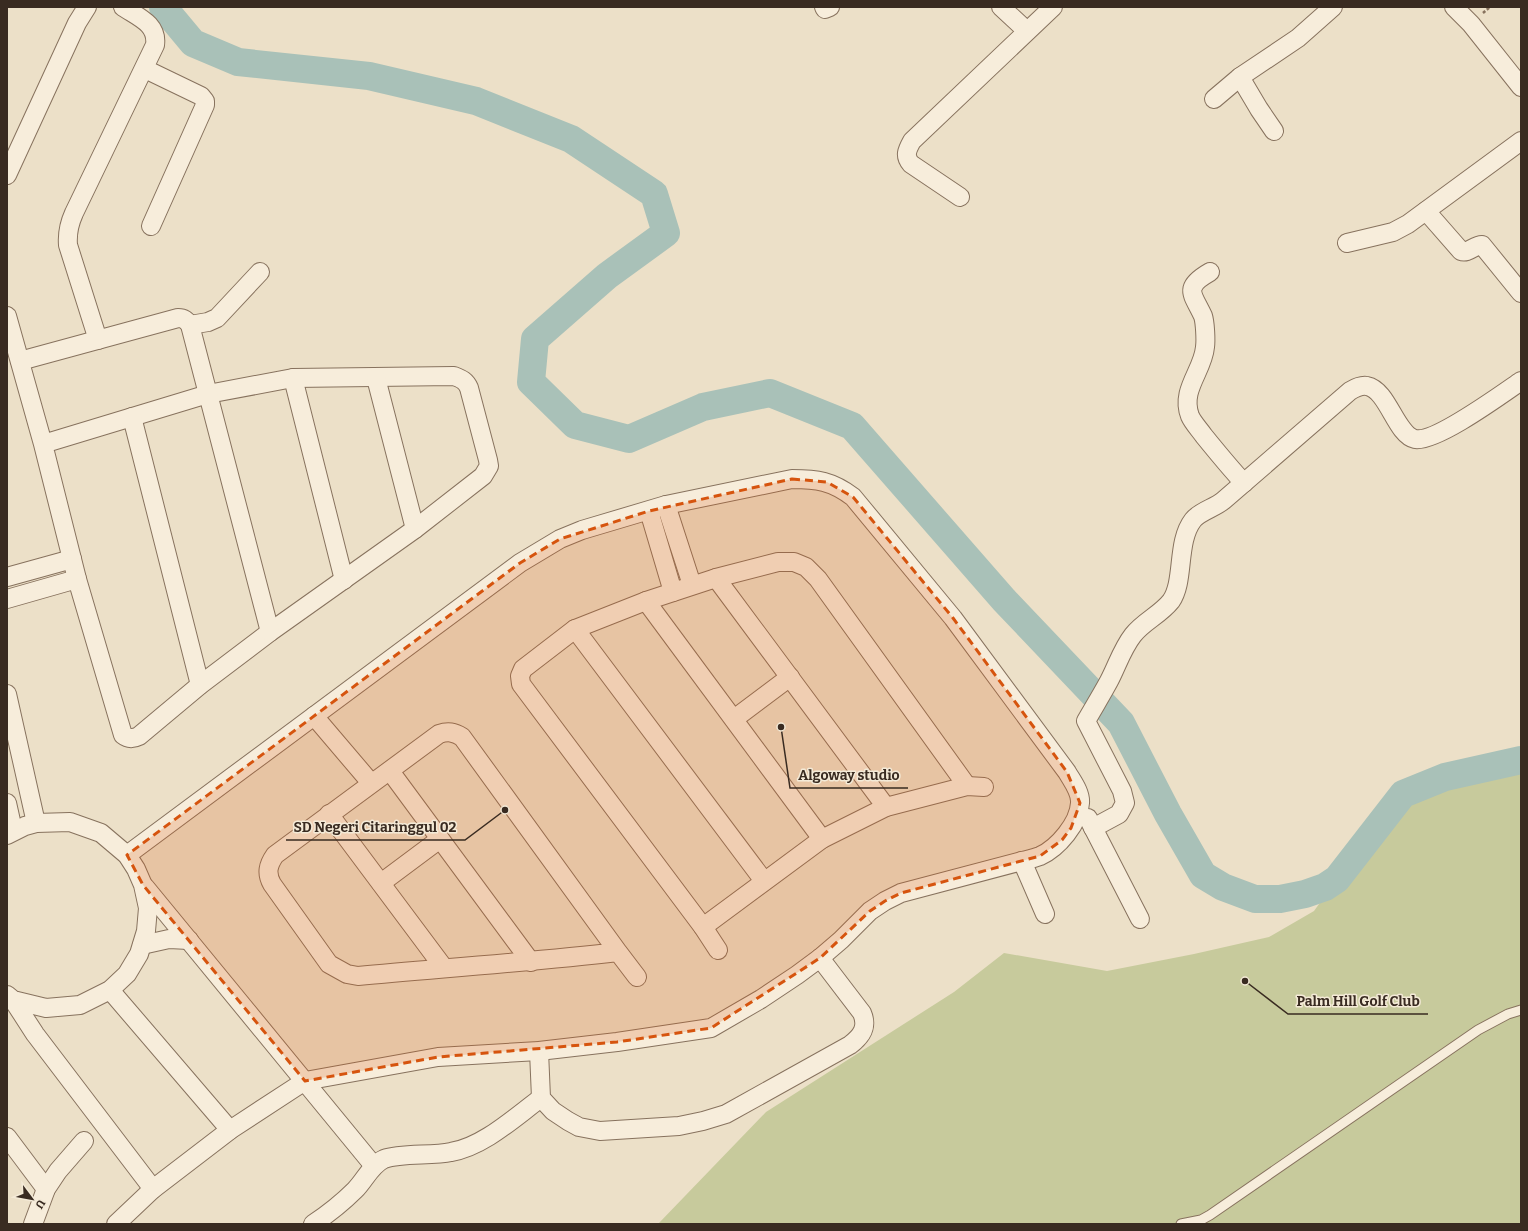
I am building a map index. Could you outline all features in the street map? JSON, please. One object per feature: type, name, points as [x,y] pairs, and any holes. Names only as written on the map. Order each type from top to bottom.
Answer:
[{"type":"street","points":[[7,175],[77,23],[87,7]]},
{"type":"street","points":[[98,340],[68,245],[67,235],[74,212],[155,45],[156,37],[150,25],[123,7]]},
{"type":"street","points":[[824,7],[825,9],[830,7]]},
{"type":"street","points":[[1001,7],[1027,31]]},
{"type":"street","points":[[960,197],[912,164],[907,159],[906,154],[908,148],[912,141],[1053,7]]},
{"type":"street","points":[[1214,99],[1240,77],[1298,38],[1333,7]]},
{"type":"street","points":[[1454,7],[1471,24],[1521,87]]},
{"type":"street","points":[[145,68],[201,96],[205,101],[205,105],[152,226]]},
{"type":"street","points":[[1240,77],[1274,131]]},
{"type":"street","points":[[1347,243],[1393,232],[1426,211],[1521,141]]},
{"type":"street","points":[[1426,211],[1461,251],[1466,252],[1479,245],[1482,245],[1521,293]]},
{"type":"street","points":[[190,325],[208,322],[217,318],[260,272]]},
{"type":"street","points":[[1210,272],[1201,277],[1196,283],[1192,289],[1191,295],[1203,317],[1205,346],[1202,363],[1190,385],[1188,405],[1190,416],[1200,430],[1244,483]]},
{"type":"street","points":[[7,316],[43,444],[77,579],[122,735],[129,738],[139,736],[200,684],[270,632],[415,529],[483,476],[489,466],[469,388],[466,382],[461,378],[454,376],[293,378],[208,394],[43,444]]},
{"type":"street","points":[[20,362],[178,318],[184,319],[190,325],[270,632]]},
{"type":"street","points":[[293,378],[344,580]]},
{"type":"street","points":[[376,378],[415,529]]},
{"type":"street","points":[[1093,828],[1119,814],[1125,803],[1122,791],[1086,721],[1109,681],[1124,648],[1133,635],[1144,624],[1161,612],[1174,595],[1185,536],[1193,521],[1198,516],[1217,506],[1350,391],[1360,386],[1367,386],[1374,389],[1387,405],[1401,428],[1409,436],[1416,439],[1431,436],[1458,422],[1521,381]]},
{"type":"street","points":[[132,417],[200,684]]},
{"type":"street","points":[[127,855],[520,563],[560,539],[582,530],[666,505],[792,479],[809,479],[827,482],[842,488],[853,497],[953,618],[1067,772],[1077,790],[1080,803],[1140,920]]},
{"type":"street","points":[[666,505],[692,586]]},
{"type":"street","points":[[649,511],[673,592]]},
{"type":"street","points":[[7,577],[72,559]]},
{"type":"street","points":[[703,927],[764,880],[822,839],[886,807],[976,786],[818,579],[806,568],[794,562],[778,562],[716,578],[646,601],[575,629],[523,669],[520,676],[521,684],[703,927],[718,950]]},
{"type":"street","points":[[716,578],[886,807]]},
{"type":"street","points":[[7,599],[77,579]]},
{"type":"street","points":[[646,601],[822,839]]},
{"type":"street","points":[[575,629],[764,880]]},
{"type":"street","points":[[734,719],[790,677]]},
{"type":"street","points":[[7,694],[36,823]]},
{"type":"street","points":[[314,716],[371,783]]},
{"type":"street","points":[[618,952],[531,962],[358,976],[347,974],[329,964],[272,884],[269,878],[268,870],[270,862],[276,855],[371,783],[390,771],[439,734],[455,732],[462,737],[637,977]]},
{"type":"street","points":[[390,771],[531,962]]},
{"type":"street","points":[[7,803],[10,832],[36,823],[70,822],[101,833],[127,855],[136,869],[143,885],[148,908],[146,931],[139,954],[127,974],[110,990],[80,1005],[46,1008],[10,998]]},
{"type":"street","points":[[116,1224],[153,1189],[230,1130],[305,1081],[438,1057],[539,1050],[617,1042],[711,1028],[761,999],[820,958],[841,940],[870,911],[896,896],[1040,856],[1062,840],[1077,815],[1080,803]]},
{"type":"street","points":[[330,814],[444,968]]},
{"type":"street","points":[[381,883],[440,839]]},
{"type":"street","points":[[1022,861],[1045,914]]},
{"type":"street","points":[[143,885],[374,1166]]},
{"type":"street","points":[[142,945],[169,939],[189,940]]},
{"type":"street","points":[[539,1050],[541,1098],[553,1111],[579,1127],[600,1131],[679,1126],[703,1121],[732,1111],[850,1045],[862,1034],[865,1020],[862,1013],[820,958]]},
{"type":"street","points":[[110,990],[230,1130]]},
{"type":"street","points":[[10,998],[35,1034],[153,1189]]},
{"type":"street","points":[[313,1224],[348,1197],[374,1166],[383,1160],[390,1158],[449,1153],[471,1147],[541,1098]]},
{"type":"street","points":[[7,1137],[46,1189]]},
{"type":"street","points":[[33,1224],[46,1189],[58,1171],[84,1141]]},
{"type":"lane","points":[[1181,1224],[1200,1220],[1210,1215],[1478,1030],[1508,1014],[1521,1010]]},
{"type":"highlighted area","points":[[792,479],[827,482],[853,497],[953,618],[1067,772],[1080,803],[1071,828],[1062,840],[1040,856],[901,893],[885,901],[870,911],[820,958],[711,1028],[617,1042],[438,1057],[305,1081],[143,885],[127,855],[520,563],[560,539],[649,511]]},
{"type":"green space","points":[[1521,760],[1521,1224],[658,1224],[766,1112],[954,992],[1004,953],[1107,971],[1194,954],[1269,937],[1314,911],[1403,794],[1445,777]]},
{"type":"waterway","points":[[163,7],[193,43],[238,62],[369,76],[476,101],[571,139],[654,194],[666,233],[607,276],[535,339],[531,382],[575,425],[629,439],[703,407],[770,393],[852,426],[1004,600],[1121,723],[1168,814],[1203,875],[1223,887],[1255,899],[1280,899],[1305,894],[1325,887],[1337,879],[1403,794],[1445,777],[1521,760]]},
{"type":"place","name":"Algoway studio","points":[[781,727]]},
{"type":"place","name":"SD Negeri Citaringgul 02","points":[[505,810]]},
{"type":"place","name":"Palm Hill Golf Club","points":[[1245,981]]}]
